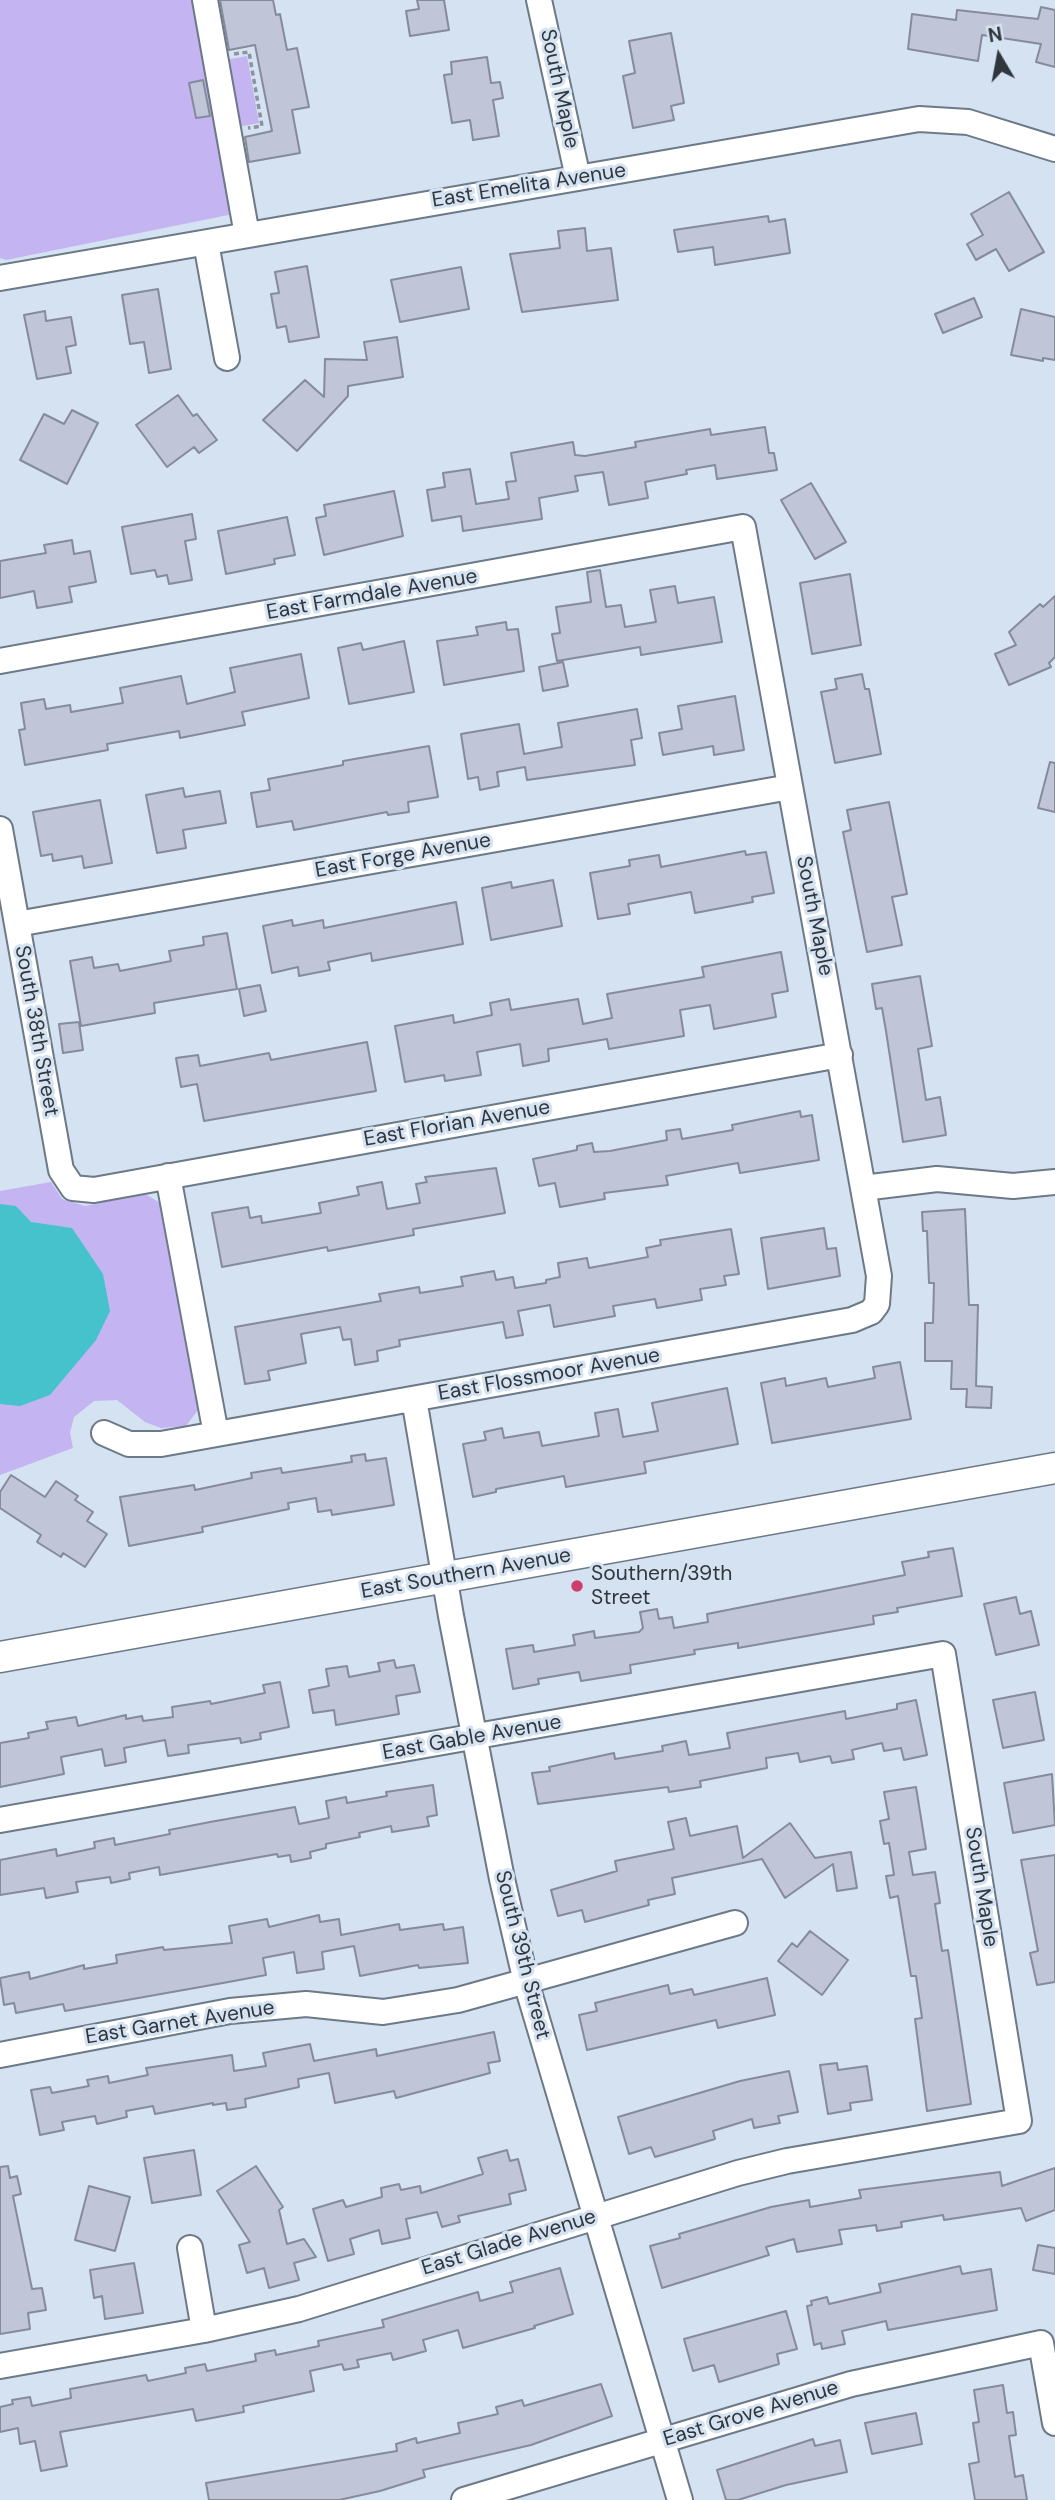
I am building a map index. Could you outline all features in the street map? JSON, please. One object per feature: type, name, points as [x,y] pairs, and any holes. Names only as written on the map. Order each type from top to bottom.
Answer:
[{"type":"main road","name":"East Southern Avenue","points":[[0,1657],[1055,1468]]},
{"type":"street","points":[[205,0],[247,235]]},
{"type":"street","name":"South Maple","points":[[539,0],[578,178]]},
{"type":"street","name":"East Emelita Avenue","points":[[0,278],[919,119],[968,122],[1055,149]]},
{"type":"street","points":[[206,243],[227,358]]},
{"type":"street","name":"South Maple","points":[[743,527],[879,1276],[877,1304]]},
{"type":"street","name":"East Farmdale Avenue","points":[[0,661],[743,527]]},
{"type":"street","name":"East Forge Avenue","points":[[17,924],[790,787]]},
{"type":"street","name":"South 38th Street","points":[[0,829],[61,1170],[73,1188]]},
{"type":"street","name":"East Florian Avenue","points":[[73,1188],[94,1190],[840,1055]]},
{"type":"street","points":[[169,1176],[216,1434]]},
{"type":"street","points":[[863,1188],[937,1179],[1013,1185],[1055,1182]]},
{"type":"street","name":"East Flossmoor Avenue","points":[[104,1433],[129,1444],[145,1445],[216,1434],[852,1320],[871,1312],[877,1304]]},
{"type":"street","name":"South 39th Street","points":[[414,1399],[502,1879],[526,1982],[680,2500]]},
{"type":"street","name":"South Maple","points":[[943,1654],[1019,2121]]},
{"type":"street","name":"East Gable Avenue","points":[[0,1821],[943,1654]]},
{"type":"street","name":"East Garnet Avenue","points":[[0,2055],[230,2011],[306,2004],[383,2012],[458,2000],[735,1923]]},
{"type":"street","name":"East Glade Avenue","points":[[0,2365],[204,2329],[299,2308],[787,2161],[1019,2121]]},
{"type":"street","points":[[191,2248],[204,2329]]},
{"type":"street","name":"East Grove Avenue","points":[[464,2500],[851,2384],[1041,2343],[1055,2423]]},
{"type":"path","points":[[215,58],[249,52],[261,126],[229,132]]},
{"type":"shaded area","points":[[0,0],[197,0],[238,213],[6,260],[0,258]]},
{"type":"shaded area","points":[[247,56],[259,123],[238,127],[225,60]]},
{"type":"shaded area","points":[[51,1182],[62,1199],[85,1206],[137,1195],[147,1195],[160,1203],[198,1410],[186,1426],[161,1428],[145,1422],[117,1400],[94,1401],[74,1417],[70,1433],[73,1448],[0,1475],[0,1191]]},
{"type":"water","points":[[0,1204],[16,1206],[31,1222],[72,1228],[103,1274],[110,1311],[96,1340],[50,1395],[20,1406],[0,1404]]},
{"type":"building","points":[[220,0],[273,0],[276,15],[280,14],[287,50],[297,48],[309,107],[292,110],[300,153],[249,162],[245,137],[272,131],[255,45],[229,50]]},
{"type":"building","points":[[417,0],[444,0],[449,30],[410,36],[406,11],[419,9]]},
{"type":"building","points":[[1041,7],[1055,10],[1055,67],[1036,62],[1041,44],[982,35],[978,61],[908,49],[912,14],[956,20],[957,10],[1038,19]]},
{"type":"building","points":[[671,33],[684,103],[671,106],[674,120],[633,128],[623,76],[635,73],[629,41]]},
{"type":"building","points":[[487,57],[491,83],[500,82],[503,98],[493,100],[499,136],[473,140],[470,120],[452,123],[444,75],[452,74],[451,62]]},
{"type":"building","points":[[203,80],[210,116],[196,118],[189,83]]},
{"type":"building","points":[[1009,192],[1044,252],[1009,271],[996,249],[976,260],[967,244],[983,235],[971,214]]},
{"type":"building","points":[[768,216],[769,222],[785,219],[790,253],[715,265],[713,247],[678,252],[674,230]]},
{"type":"building","points":[[585,228],[587,251],[611,248],[618,300],[522,312],[510,254],[560,248],[558,231]]},
{"type":"building","points":[[307,266],[319,337],[289,342],[286,326],[277,328],[271,294],[279,293],[275,272]]},
{"type":"building","points":[[461,267],[469,309],[400,322],[391,280]]},
{"type":"building","points":[[158,289],[171,369],[149,373],[144,342],[130,344],[122,295]]},
{"type":"building","points":[[974,298],[982,317],[943,333],[935,314]]},
{"type":"building","points":[[1021,309],[1055,317],[1055,360],[1043,358],[1043,361],[1011,355]]},
{"type":"building","points":[[45,311],[46,321],[71,317],[76,345],[66,347],[71,373],[37,379],[24,315]]},
{"type":"building","points":[[397,337],[403,377],[348,386],[348,396],[297,451],[263,420],[305,380],[324,397],[325,359],[367,360],[364,342]]},
{"type":"building","points":[[178,395],[193,416],[197,414],[217,440],[199,453],[194,447],[167,467],[136,425]]},
{"type":"building","points":[[72,410],[98,423],[67,484],[20,460],[44,414],[64,424]]},
{"type":"building","points":[[765,427],[769,453],[774,453],[777,470],[717,479],[715,465],[686,470],[687,474],[645,482],[648,498],[609,505],[603,472],[575,476],[578,491],[539,498],[542,519],[463,531],[461,516],[432,521],[427,490],[445,487],[443,473],[470,469],[476,504],[509,499],[506,482],[516,481],[511,453],[573,442],[575,455],[585,456],[636,447],[635,442],[710,429],[711,435]]},
{"type":"building","points":[[811,483],[846,542],[815,559],[781,500]]},
{"type":"building","points":[[394,491],[403,536],[324,555],[316,518],[326,516],[324,505]]},
{"type":"building","points":[[192,514],[196,539],[185,541],[192,580],[169,584],[167,575],[157,577],[155,570],[131,574],[122,527]]},
{"type":"building","points":[[287,517],[295,555],[274,559],[275,564],[226,574],[218,531]]},
{"type":"building","points":[[72,540],[74,554],[90,551],[96,582],[69,587],[72,602],[37,608],[34,591],[0,598],[0,561],[46,553],[44,545]]},
{"type":"building","points":[[600,570],[606,607],[621,605],[625,627],[656,622],[650,590],[675,586],[678,603],[714,597],[722,642],[641,655],[640,647],[557,661],[552,634],[560,633],[556,607],[591,602],[587,572]]},
{"type":"building","points":[[850,574],[861,645],[812,654],[800,583]]},
{"type":"building","points":[[1055,596],[1055,657],[1049,663],[1051,667],[1009,685],[995,654],[1016,645],[1009,632],[1040,604],[1043,607]]},
{"type":"building","points":[[506,622],[507,630],[518,629],[524,671],[444,685],[437,641],[478,635],[476,627]]},
{"type":"building","points":[[404,641],[414,692],[349,704],[338,648],[361,643],[363,650]]},
{"type":"building","points":[[301,654],[309,698],[242,712],[245,725],[180,738],[179,731],[107,744],[108,750],[25,765],[19,730],[25,729],[21,703],[44,699],[46,709],[70,705],[71,712],[123,703],[120,688],[181,676],[187,704],[235,692],[230,668]]},
{"type":"building","points":[[563,662],[568,686],[543,691],[539,667]]},
{"type":"building","points":[[862,674],[865,689],[869,689],[881,754],[835,763],[821,692],[837,689],[835,679]]},
{"type":"building","points":[[735,696],[744,750],[714,755],[713,746],[663,755],[659,733],[682,729],[678,706]]},
{"type":"building","points":[[637,709],[642,738],[631,740],[635,765],[527,780],[525,767],[497,772],[499,786],[480,790],[478,777],[468,779],[461,734],[519,724],[524,754],[562,747],[558,723]]},
{"type":"building","points":[[429,746],[438,797],[408,802],[409,812],[388,815],[387,812],[294,830],[292,821],[257,827],[251,793],[270,790],[268,779],[343,765],[343,761]]},
{"type":"building","points":[[1050,762],[1055,763],[1055,812],[1038,808]]},
{"type":"building","points":[[183,788],[185,797],[220,791],[226,823],[183,830],[186,848],[157,853],[146,795]]},
{"type":"building","points":[[100,800],[112,863],[84,868],[82,856],[53,861],[52,854],[41,856],[33,812]]},
{"type":"building","points":[[889,802],[907,894],[892,897],[902,945],[867,952],[843,832],[851,830],[847,810]]},
{"type":"building","points":[[745,851],[746,855],[766,852],[774,893],[752,897],[753,902],[695,913],[691,892],[628,904],[630,914],[598,919],[590,873],[630,866],[629,860],[659,855],[661,867]]},
{"type":"building","points":[[553,880],[562,926],[491,940],[482,888],[511,882],[512,888]]},
{"type":"building","points":[[456,902],[463,944],[372,961],[371,953],[328,962],[330,970],[299,976],[298,967],[272,973],[263,926],[292,920],[293,926],[323,920],[324,928]]},
{"type":"building","points":[[227,933],[237,989],[154,1003],[155,1013],[81,1026],[70,961],[92,957],[94,968],[118,964],[120,971],[171,961],[169,951],[204,945],[203,937]]},
{"type":"building","points":[[781,952],[788,991],[772,994],[776,1017],[714,1029],[710,1005],[680,1010],[684,1036],[609,1049],[607,1039],[548,1049],[549,1061],[523,1066],[520,1044],[477,1052],[481,1075],[445,1081],[444,1075],[405,1082],[395,1026],[453,1015],[454,1023],[492,1015],[490,1003],[509,999],[511,1010],[578,999],[583,1024],[612,1018],[607,994],[704,977],[702,967]]},
{"type":"building","points":[[920,976],[932,1046],[918,1049],[926,1100],[940,1097],[946,1135],[903,1142],[882,1008],[876,1009],[872,984]]},
{"type":"building","points":[[260,985],[266,1011],[244,1016],[239,989]]},
{"type":"building","points":[[79,1022],[83,1050],[63,1053],[59,1024]]},
{"type":"building","points":[[367,1042],[376,1091],[204,1121],[197,1084],[181,1087],[176,1058],[198,1055],[200,1066],[269,1053],[271,1060]]},
{"type":"building","points":[[800,1111],[801,1117],[812,1115],[819,1160],[740,1173],[738,1163],[666,1176],[668,1185],[604,1193],[605,1199],[560,1207],[555,1183],[539,1186],[533,1159],[577,1150],[577,1146],[592,1143],[594,1152],[610,1151],[667,1140],[666,1131],[680,1129],[682,1139],[733,1130],[732,1125]]},
{"type":"building","points":[[496,1168],[505,1213],[413,1229],[414,1235],[328,1251],[327,1247],[222,1267],[212,1213],[248,1207],[250,1218],[261,1216],[262,1223],[321,1213],[319,1203],[359,1195],[357,1187],[382,1182],[387,1209],[420,1203],[416,1184],[427,1182],[425,1177]]},
{"type":"building","points":[[965,1209],[969,1305],[978,1305],[976,1386],[992,1387],[991,1408],[966,1407],[967,1389],[951,1389],[952,1361],[925,1361],[925,1323],[933,1323],[934,1283],[929,1283],[927,1231],[923,1231],[922,1212]]},
{"type":"building","points":[[824,1228],[827,1249],[836,1248],[840,1276],[768,1289],[761,1238]]},
{"type":"building","points":[[731,1229],[739,1274],[724,1276],[726,1285],[700,1289],[702,1300],[657,1308],[655,1299],[613,1306],[615,1316],[554,1327],[550,1305],[518,1311],[523,1335],[506,1338],[503,1322],[399,1340],[400,1346],[377,1351],[378,1361],[355,1365],[351,1339],[343,1340],[340,1327],[301,1334],[306,1363],[268,1371],[270,1380],[245,1384],[235,1327],[381,1301],[379,1294],[419,1287],[420,1293],[463,1286],[461,1277],[494,1271],[496,1280],[513,1277],[515,1288],[546,1283],[546,1280],[560,1277],[558,1263],[587,1258],[589,1268],[648,1257],[646,1248],[661,1245],[660,1240]]},
{"type":"building","points":[[900,1362],[911,1419],[772,1443],[761,1383],[785,1378],[786,1386],[826,1378],[828,1387],[875,1378],[873,1367]]},
{"type":"building","points":[[727,1388],[738,1444],[644,1462],[646,1473],[566,1487],[564,1476],[496,1489],[496,1492],[473,1497],[463,1444],[486,1440],[484,1432],[502,1428],[504,1438],[539,1432],[542,1446],[599,1436],[595,1413],[618,1409],[623,1437],[658,1431],[652,1403]]},
{"type":"building","points":[[365,1454],[366,1461],[386,1458],[394,1505],[332,1515],[331,1510],[318,1512],[316,1498],[288,1503],[289,1509],[202,1527],[203,1532],[129,1546],[120,1497],[194,1485],[195,1490],[252,1478],[251,1473],[281,1468],[282,1473],[352,1462],[351,1456]]},
{"type":"building","points":[[11,1475],[45,1497],[56,1481],[78,1496],[75,1500],[93,1512],[87,1521],[107,1534],[85,1567],[63,1553],[61,1557],[37,1542],[41,1535],[0,1508],[0,1492]]},
{"type":"building","points":[[953,1548],[962,1596],[897,1608],[898,1612],[873,1616],[874,1624],[738,1648],[738,1643],[694,1650],[695,1654],[630,1665],[631,1673],[581,1681],[579,1672],[538,1679],[539,1684],[513,1689],[506,1649],[533,1645],[534,1652],[575,1645],[573,1635],[594,1631],[595,1638],[639,1632],[643,1628],[640,1612],[657,1609],[659,1619],[672,1617],[674,1628],[708,1622],[707,1614],[905,1575],[902,1562],[929,1557],[928,1552]]},
{"type":"building","points":[[1016,1597],[1020,1614],[1031,1611],[1039,1645],[996,1655],[984,1604]]},
{"type":"building","points":[[394,1660],[396,1668],[414,1665],[420,1692],[396,1696],[399,1714],[336,1725],[334,1710],[313,1713],[309,1690],[329,1686],[326,1669],[347,1666],[349,1677],[380,1671],[378,1663]]},
{"type":"building","points":[[280,1682],[289,1727],[260,1733],[261,1739],[241,1743],[240,1738],[188,1745],[189,1753],[168,1756],[165,1740],[124,1748],[126,1762],[105,1766],[102,1749],[61,1757],[64,1774],[0,1787],[0,1743],[29,1738],[28,1733],[48,1729],[46,1722],[76,1717],[78,1726],[126,1715],[126,1719],[142,1716],[143,1721],[173,1717],[172,1707],[210,1701],[211,1704],[265,1693],[263,1685]]},
{"type":"building","points":[[1035,1692],[1044,1740],[1003,1748],[993,1700]]},
{"type":"building","points":[[916,1700],[927,1755],[904,1760],[901,1748],[884,1751],[882,1743],[852,1750],[854,1759],[832,1763],[830,1756],[800,1762],[798,1753],[766,1758],[767,1768],[700,1781],[701,1787],[669,1792],[668,1787],[538,1804],[532,1773],[550,1771],[549,1767],[614,1753],[615,1759],[663,1751],[662,1746],[686,1741],[689,1755],[730,1748],[727,1733],[845,1711],[846,1719],[897,1709],[897,1704]]},
{"type":"building","points":[[1052,1774],[1055,1825],[1013,1833],[1004,1783]]},
{"type":"building","points":[[433,1785],[437,1815],[427,1817],[429,1826],[392,1832],[391,1826],[359,1833],[360,1837],[326,1844],[326,1848],[310,1852],[311,1858],[291,1862],[290,1855],[278,1857],[277,1854],[160,1875],[159,1867],[129,1873],[130,1879],[111,1883],[110,1877],[76,1882],[78,1892],[46,1898],[44,1888],[0,1895],[0,1860],[56,1849],[57,1856],[95,1848],[94,1842],[114,1838],[115,1845],[170,1834],[169,1830],[295,1807],[299,1824],[329,1818],[326,1801],[346,1797],[347,1803],[387,1796],[386,1792]]},
{"type":"building","points":[[916,1787],[926,1849],[909,1852],[913,1875],[935,1872],[940,1903],[935,1904],[942,1951],[948,1950],[971,2104],[927,2111],[915,2019],[922,2018],[916,1976],[911,1976],[898,1896],[890,1898],[886,1876],[894,1875],[889,1843],[884,1844],[880,1821],[889,1819],[884,1792]]},
{"type":"building","points":[[686,1818],[690,1836],[737,1826],[743,1858],[790,1823],[815,1858],[851,1852],[857,1888],[837,1891],[833,1864],[785,1898],[762,1859],[672,1878],[675,1894],[648,1900],[649,1905],[585,1922],[582,1910],[558,1916],[551,1890],[617,1871],[615,1861],[674,1849],[668,1822]]},
{"type":"building","points":[[1055,1855],[1055,1982],[1037,1985],[1030,1953],[1038,1951],[1021,1860]]},
{"type":"building","points":[[319,1915],[320,1922],[339,1919],[341,1935],[399,1924],[400,1930],[443,1924],[444,1930],[463,1927],[468,1963],[419,1968],[418,1965],[360,1976],[354,1946],[322,1952],[324,1969],[297,1973],[294,1952],[263,1958],[266,1975],[223,1983],[65,2011],[63,2004],[16,2013],[14,2003],[4,2005],[0,1978],[29,1972],[30,1979],[84,1965],[84,1969],[117,1963],[116,1955],[163,1947],[164,1950],[232,1943],[229,1926],[267,1919],[269,1927]]},
{"type":"building","points":[[810,1931],[848,1960],[822,1995],[778,1961],[792,1943],[797,1947]]},
{"type":"building","points":[[767,1978],[775,2015],[718,2028],[716,2020],[587,2050],[579,2015],[597,2011],[595,2003],[668,1985],[670,1994],[692,1989],[694,1995]]},
{"type":"building","points":[[494,2032],[500,2061],[488,2063],[490,2073],[396,2098],[394,2091],[335,2103],[329,2073],[298,2079],[299,2087],[245,2099],[246,2107],[227,2110],[226,2103],[213,2103],[155,2114],[153,2106],[126,2111],[127,2117],[97,2124],[95,2116],[62,2122],[64,2130],[40,2135],[31,2090],[50,2087],[52,2093],[89,2086],[87,2080],[108,2076],[109,2083],[148,2075],[146,2068],[232,2055],[234,2071],[266,2066],[263,2053],[310,2044],[314,2061],[376,2049],[377,2056]]},
{"type":"building","points":[[837,2063],[838,2070],[867,2066],[872,2100],[850,2103],[851,2110],[828,2114],[820,2065]]},
{"type":"building","points":[[789,2071],[798,2112],[778,2116],[780,2123],[754,2128],[752,2119],[713,2131],[715,2139],[655,2157],[651,2147],[629,2154],[618,2117],[740,2081]]},
{"type":"building","points":[[194,2150],[201,2195],[152,2203],[144,2158]]},
{"type":"building","points":[[507,2150],[510,2161],[518,2159],[526,2190],[509,2194],[511,2204],[458,2216],[460,2222],[442,2227],[437,2212],[406,2219],[410,2238],[382,2244],[379,2230],[350,2239],[354,2254],[328,2261],[313,2209],[343,2200],[346,2207],[382,2197],[381,2188],[399,2184],[401,2190],[420,2186],[421,2193],[483,2174],[478,2158]]},
{"type":"building","points":[[8,2166],[10,2178],[17,2176],[21,2194],[13,2196],[32,2289],[42,2288],[46,2310],[28,2313],[30,2329],[0,2334],[0,2167]]},
{"type":"building","points":[[256,2166],[283,2207],[279,2210],[287,2244],[304,2239],[316,2257],[294,2263],[299,2280],[269,2288],[264,2268],[247,2273],[239,2245],[250,2242],[217,2191]]},
{"type":"building","points":[[1055,2168],[1055,2210],[1026,2221],[1021,2208],[944,2220],[943,2215],[901,2222],[902,2227],[877,2231],[876,2225],[839,2230],[842,2244],[797,2252],[794,2239],[766,2247],[769,2255],[662,2288],[650,2246],[680,2238],[679,2234],[771,2207],[809,2200],[810,2207],[861,2198],[859,2190],[1000,2172],[1002,2186]]},
{"type":"building","points":[[89,2186],[130,2197],[115,2251],[75,2240]]},
{"type":"building","points":[[1038,2245],[1055,2248],[1055,2274],[1033,2270]]},
{"type":"building","points":[[134,2263],[143,2313],[105,2319],[102,2296],[94,2298],[90,2270]]},
{"type":"building","points":[[960,2266],[962,2274],[991,2269],[997,2310],[888,2330],[886,2321],[842,2331],[845,2344],[822,2349],[821,2343],[814,2345],[807,2306],[812,2305],[811,2301],[827,2297],[829,2304],[881,2292],[879,2284]]},
{"type":"building","points":[[560,2268],[573,2314],[534,2326],[535,2328],[463,2348],[458,2330],[423,2340],[426,2351],[393,2360],[391,2353],[357,2360],[359,2367],[344,2370],[342,2364],[310,2371],[314,2391],[243,2406],[244,2412],[196,2421],[193,2409],[60,2432],[67,2466],[41,2471],[35,2441],[20,2444],[18,2428],[0,2432],[0,2407],[13,2404],[12,2400],[30,2397],[32,2406],[71,2398],[70,2389],[146,2375],[148,2381],[186,2373],[185,2368],[205,2364],[207,2371],[256,2361],[255,2354],[275,2350],[276,2355],[319,2346],[318,2341],[384,2327],[382,2320],[478,2292],[480,2301],[513,2292],[510,2282]]},
{"type":"building","points":[[786,2311],[797,2349],[777,2354],[779,2364],[719,2382],[714,2365],[693,2371],[684,2339]]},
{"type":"building","points":[[601,2384],[612,2416],[531,2445],[423,2470],[425,2477],[380,2491],[339,2500],[209,2500],[206,2483],[397,2451],[396,2444],[416,2438],[417,2443],[460,2433],[458,2423],[498,2414],[496,2407],[522,2400],[524,2406]]},
{"type":"building","points":[[1003,2385],[1007,2413],[1013,2412],[1016,2435],[1009,2436],[1015,2477],[1023,2475],[1027,2500],[975,2500],[969,2464],[979,2462],[973,2423],[979,2422],[974,2390]]},
{"type":"building","points":[[916,2413],[922,2444],[872,2454],[865,2423]]},
{"type":"building","points":[[813,2439],[815,2446],[840,2440],[847,2472],[786,2485],[738,2500],[726,2500],[717,2470]]},
{"type":"place","name":"Southern/39th Street","points":[[577,1586]]}]
